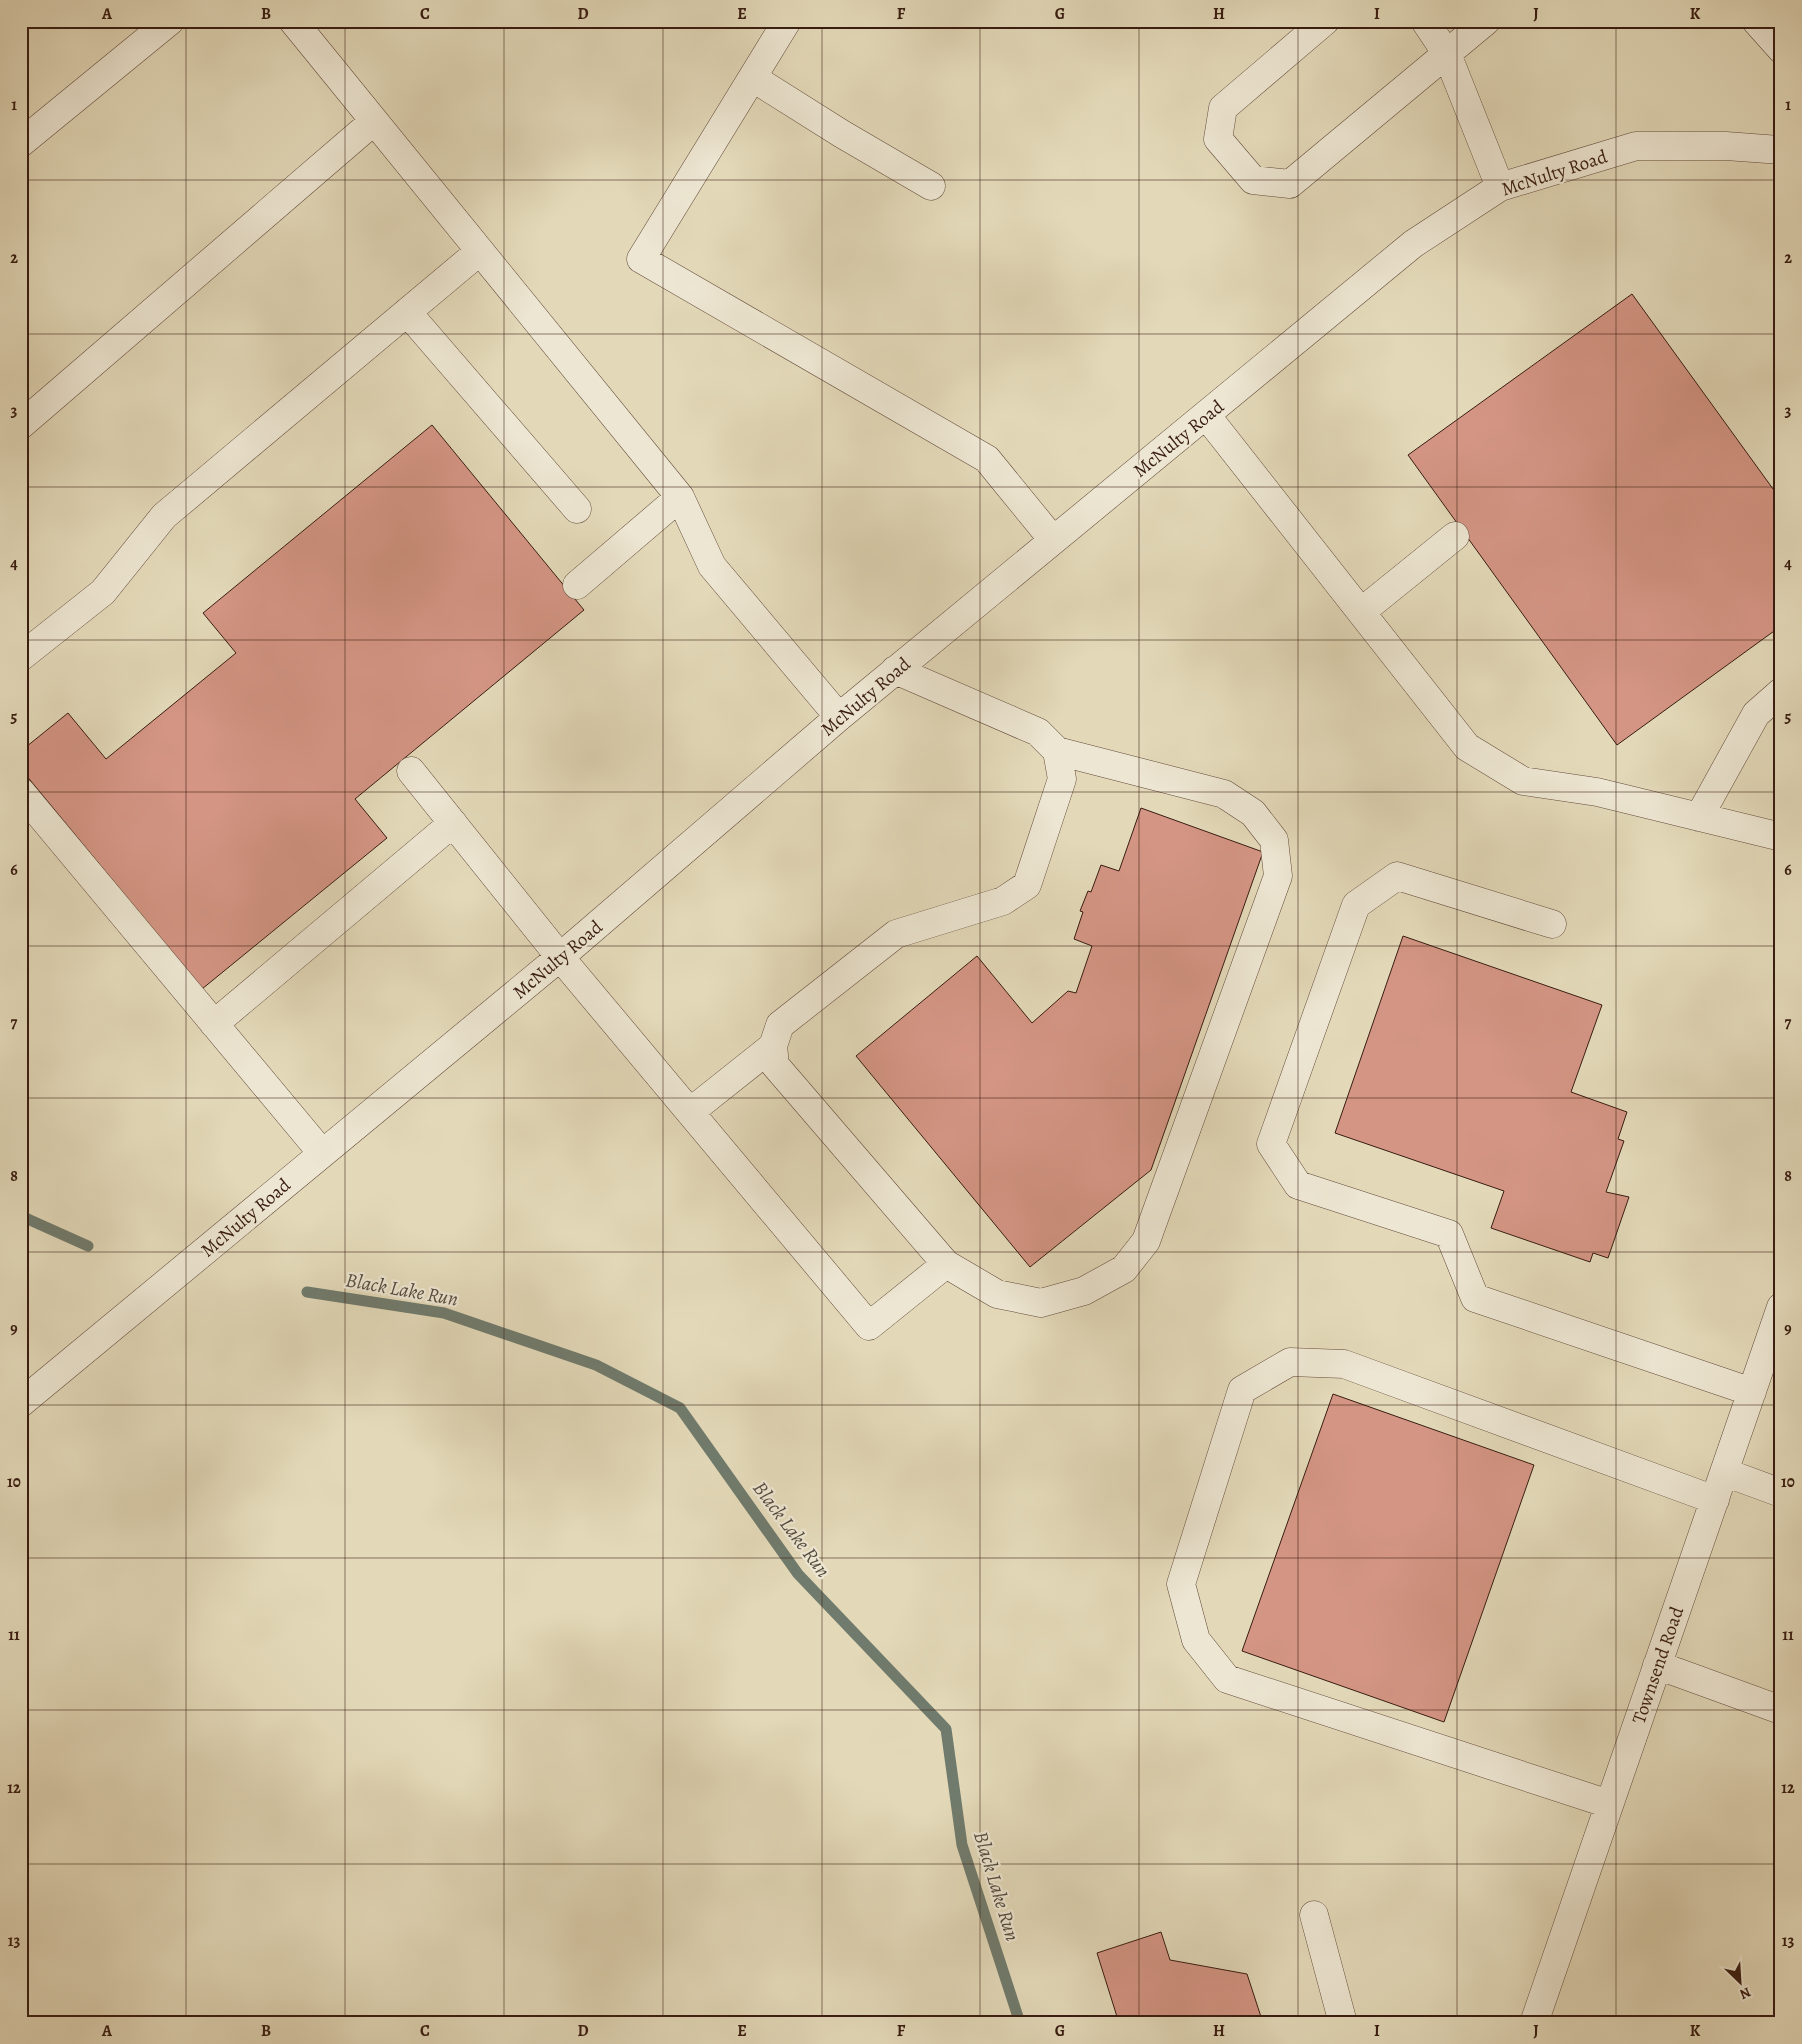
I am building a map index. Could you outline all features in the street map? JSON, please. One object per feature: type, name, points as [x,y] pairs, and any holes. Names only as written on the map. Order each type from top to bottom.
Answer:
[{"type":"street","points":[[21,143],[170,21]]},
{"type":"street","points":[[293,21],[680,497],[712,566],[839,717]]},
{"type":"street","points":[[787,21],[641,260],[987,459],[1053,540]]},
{"type":"street","points":[[1325,21],[1222,108],[1218,139],[1253,180],[1290,184],[1486,21]]},
{"type":"street","points":[[1424,21],[1447,54],[1500,187]]},
{"type":"street","points":[[1756,21],[1781,49]]},
{"type":"street","points":[[752,78],[931,186]]},
{"type":"street","points":[[21,425],[374,121]]},
{"type":"street","name":"McNulty Road","points":[[21,1403],[560,957],[895,670],[1413,244],[1500,187],[1636,146],[1726,146],[1781,150]]},
{"type":"street","points":[[21,657],[102,592],[164,516],[480,251]]},
{"type":"street","points":[[408,312],[577,509]]},
{"type":"street","points":[[1206,415],[1467,747],[1523,782],[1597,792],[1781,837]]},
{"type":"street","points":[[576,584],[680,497]]},
{"type":"street","points":[[1361,612],[1455,536]]},
{"type":"street","points":[[895,670],[1038,732],[1057,752],[1224,794],[1253,813],[1274,840],[1278,876],[1146,1241],[1124,1269],[1084,1291],[1041,1303],[998,1294],[946,1264],[775,1065],[773,1046],[780,1025],[896,934],[1003,901],[1028,885],[1062,779],[1057,752]]},
{"type":"street","points":[[1699,817],[1756,714],[1781,692]]},
{"type":"street","points":[[411,771],[560,957],[869,1326],[946,1264]]},
{"type":"street","points":[[21,792],[322,1153]]},
{"type":"street","points":[[214,1024],[453,823]]},
{"type":"street","points":[[1552,924],[1397,876],[1356,905],[1270,1144],[1298,1185],[1449,1234],[1475,1298],[1752,1392]]},
{"type":"street","points":[[690,1112],[773,1046]]},
{"type":"street","name":"Townsend Road","points":[[1534,2023],[1781,1308]]},
{"type":"street","points":[[1609,1804],[1227,1679],[1196,1640],[1180,1584],[1242,1390],[1290,1362],[1344,1364],[1714,1500]]},
{"type":"street","points":[[1724,1472],[1781,1493]]},
{"type":"street","points":[[1658,1665],[1781,1710]]},
{"type":"street","points":[[1314,1915],[1343,2023]]},
{"type":"building","points":[[1632,294],[1781,500],[1781,626],[1617,745],[1408,455]]},
{"type":"building","points":[[432,425],[584,610],[355,799],[387,838],[202,989],[21,769],[21,751],[68,713],[106,759],[236,653],[203,613]]},
{"type":"building","points":[[1141,808],[1263,852],[1151,1170],[1030,1267],[856,1056],[977,956],[1032,1023],[1068,991],[1076,993],[1092,946],[1074,939],[1083,912],[1080,911],[1088,891],[1091,892],[1101,865],[1119,871]]},
{"type":"building","points":[[1403,936],[1602,1005],[1571,1092],[1627,1112],[1618,1139],[1624,1141],[1606,1192],[1629,1197],[1608,1258],[1593,1253],[1590,1262],[1491,1228],[1504,1191],[1335,1133]]},
{"type":"building","points":[[1333,1394],[1534,1465],[1444,1722],[1242,1651]]},
{"type":"building","points":[[1161,1932],[1170,1960],[1247,1974],[1263,2023],[1119,2023],[1097,1953]]},
{"type":"waterway","name":"Black Lake Run","points":[[21,1216],[88,1246]]},
{"type":"waterway","name":"Black Lake Run","points":[[307,1292],[444,1313],[596,1365],[680,1408],[798,1574],[946,1729],[962,1845],[1020,2023]]}]
